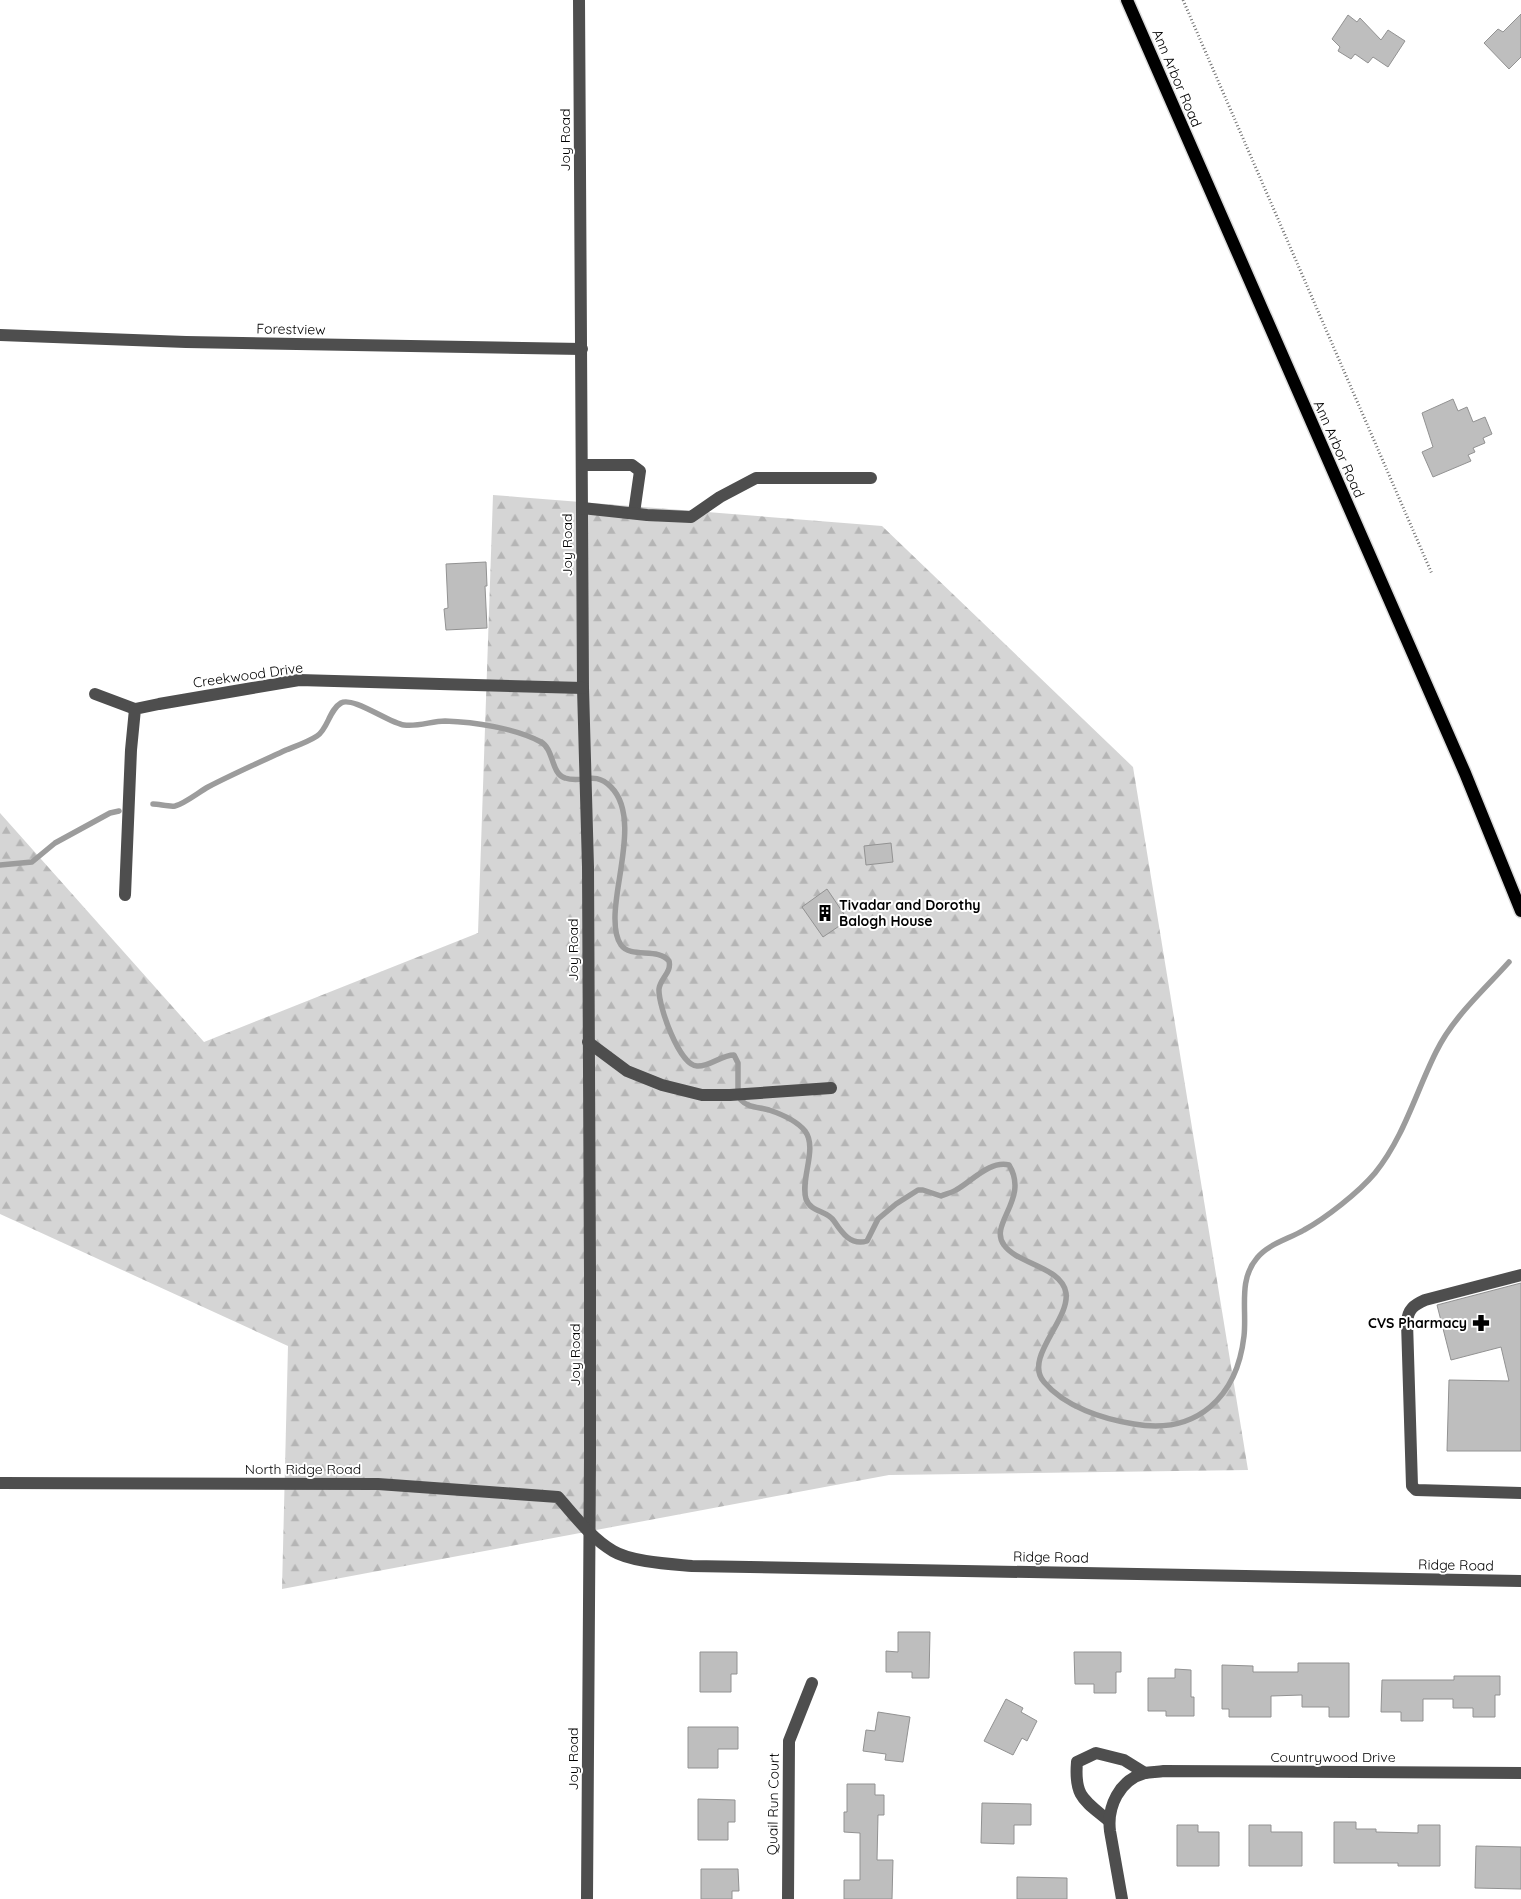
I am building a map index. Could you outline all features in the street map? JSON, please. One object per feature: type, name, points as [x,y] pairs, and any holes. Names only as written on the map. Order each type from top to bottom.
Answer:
[{"type":"main road","name":"Ann Arbor Road","points":[[1126,0],[1464,773],[1521,911]]},
{"type":"street","name":"Joy Road","points":[[579,0],[583,688],[586,791],[588,1042],[589,1532],[587,1899]]},
{"type":"street","name":"Forestview","points":[[0,335],[186,342],[582,349]]},
{"type":"street","points":[[582,465],[632,465],[640,471],[634,513]]},
{"type":"street","points":[[582,508],[691,517],[756,478],[870,478]]},
{"type":"street","name":"Creekwood Drive","points":[[135,709],[300,680],[583,688]]},
{"type":"street","points":[[95,694],[135,709],[131,750],[125,895]]},
{"type":"street","points":[[588,1042],[627,1071],[662,1085],[702,1095],[831,1088]]},
{"type":"street","points":[[1521,1275],[1425,1300],[1415,1305],[1408,1313],[1407,1322],[1412,1486],[1416,1490],[1521,1493]]},
{"type":"street","name":"North Ridge Road","points":[[0,1483],[378,1484],[558,1497],[589,1532]]},
{"type":"street","name":"Ridge Road","points":[[589,1532],[614,1552],[649,1562],[692,1566],[1521,1581]]},
{"type":"street","name":"Quail Run Court","points":[[788,1899],[789,1741],[812,1683]]},
{"type":"street","points":[[1109,1821],[1084,1799],[1077,1788],[1075,1777],[1076,1762],[1096,1753],[1124,1760],[1145,1773]]},
{"type":"street","name":"Countrywood Drive","points":[[1122,1899],[1109,1821],[1111,1806],[1116,1796],[1128,1782],[1145,1773],[1164,1771],[1521,1773]]},
{"type":"path","points":[[1183,0],[1432,574]]},
{"type":"green space","points":[[493,495],[882,526],[1133,767],[1248,1470],[889,1475],[282,1589],[288,1346],[0,1214],[0,813],[204,1042],[478,933]]},
{"type":"building","points":[[1521,14],[1521,57],[1509,69],[1484,43],[1498,29],[1503,32]]},
{"type":"building","points":[[1348,15],[1357,22],[1360,18],[1381,40],[1388,30],[1405,41],[1388,67],[1373,57],[1368,63],[1355,54],[1351,59],[1338,51],[1340,47],[1332,39]]},
{"type":"building","points":[[1453,399],[1458,411],[1467,407],[1473,422],[1485,417],[1492,434],[1483,438],[1485,443],[1473,448],[1475,452],[1468,455],[1471,461],[1433,477],[1422,452],[1433,447],[1422,413]]},
{"type":"building","points":[[486,562],[487,628],[446,630],[444,609],[448,608],[446,564]]},
{"type":"building","points":[[891,843],[893,862],[866,865],[864,846]]},
{"type":"building","name":"Tivadar and Dorothy Balogh House","points":[[827,889],[848,920],[823,937],[802,907]]},
{"type":"building","points":[[1521,1283],[1521,1451],[1447,1451],[1449,1380],[1509,1381],[1501,1347],[1451,1360],[1437,1305]]},
{"type":"building","points":[[898,1632],[930,1632],[929,1678],[912,1678],[912,1672],[886,1672],[886,1651],[898,1652]]},
{"type":"building","points":[[700,1652],[737,1652],[737,1674],[731,1674],[731,1692],[700,1692]]},
{"type":"building","points":[[1074,1652],[1121,1652],[1121,1672],[1116,1672],[1116,1693],[1094,1693],[1094,1684],[1075,1684]]},
{"type":"building","points":[[1298,1663],[1349,1663],[1349,1717],[1329,1717],[1329,1707],[1302,1707],[1302,1695],[1271,1696],[1271,1717],[1229,1717],[1229,1709],[1222,1709],[1222,1665],[1253,1666],[1253,1672],[1298,1672]]},
{"type":"building","points":[[1175,1669],[1191,1670],[1191,1697],[1194,1697],[1194,1716],[1166,1716],[1166,1711],[1148,1711],[1148,1678],[1175,1678]]},
{"type":"building","points":[[1454,1676],[1500,1676],[1500,1695],[1495,1695],[1495,1717],[1473,1717],[1473,1708],[1453,1708],[1453,1699],[1423,1699],[1423,1721],[1401,1721],[1401,1712],[1381,1712],[1382,1680],[1454,1680]]},
{"type":"building","points":[[1006,1699],[1023,1708],[1021,1712],[1037,1721],[1027,1741],[1022,1738],[1013,1755],[984,1741]]},
{"type":"building","points":[[878,1712],[910,1717],[903,1762],[885,1760],[886,1754],[863,1751],[866,1730],[875,1731]]},
{"type":"building","points":[[688,1727],[738,1727],[738,1749],[718,1749],[718,1768],[688,1768]]},
{"type":"building","points":[[847,1784],[875,1784],[875,1795],[884,1795],[884,1815],[878,1815],[877,1860],[893,1860],[892,1899],[844,1899],[844,1880],[860,1880],[860,1833],[844,1832],[844,1812],[847,1812]]},
{"type":"building","points":[[698,1799],[735,1800],[735,1822],[728,1822],[728,1840],[698,1840]]},
{"type":"building","points":[[982,1803],[1031,1804],[1031,1825],[1014,1825],[1014,1844],[981,1843]]},
{"type":"building","points":[[1334,1822],[1356,1822],[1356,1829],[1376,1829],[1376,1832],[1418,1833],[1418,1825],[1440,1825],[1440,1866],[1398,1866],[1398,1863],[1334,1863]]},
{"type":"building","points":[[1177,1825],[1198,1825],[1198,1832],[1219,1832],[1219,1866],[1177,1866]]},
{"type":"building","points":[[1249,1825],[1271,1825],[1271,1832],[1302,1832],[1302,1866],[1249,1866]]},
{"type":"building","points":[[1476,1846],[1521,1847],[1521,1889],[1475,1888]]},
{"type":"building","points":[[701,1869],[738,1869],[739,1891],[732,1891],[732,1899],[701,1899]]},
{"type":"building","points":[[1017,1877],[1067,1878],[1067,1899],[1017,1899]]},
{"type":"waterway","points":[[153,804],[179,805],[227,777],[310,740],[321,733],[334,710],[341,703],[354,703],[404,725],[445,721],[469,723],[507,729],[531,737],[545,745],[560,776],[577,780],[599,779],[611,787],[619,800],[624,815],[625,832],[615,919],[618,939],[625,949],[638,953],[652,953],[669,961],[669,969],[659,989],[662,1008],[677,1045],[683,1056],[690,1063],[697,1066],[706,1065],[734,1055],[738,1063],[738,1089]]},
{"type":"waterway","points":[[0,865],[32,862],[55,843],[110,813],[119,811]]},
{"type":"waterway","points":[[741,1100],[750,1106],[769,1110],[784,1116],[798,1124],[805,1131],[809,1138],[810,1146],[805,1182],[808,1204],[831,1217],[844,1234],[856,1242],[867,1241],[878,1219],[896,1204],[918,1190],[941,1196],[956,1190],[988,1169],[1002,1164],[1009,1165],[1014,1177],[1015,1189],[1001,1228],[1000,1237],[1010,1251],[1056,1277],[1063,1284],[1066,1293],[1061,1315],[1039,1362],[1039,1372],[1044,1382],[1053,1391],[1074,1405],[1097,1415],[1134,1424],[1157,1426],[1177,1423],[1195,1417],[1210,1407],[1223,1394],[1233,1377],[1240,1358],[1244,1336],[1245,1285],[1247,1276],[1257,1258],[1267,1249],[1313,1225],[1332,1212],[1375,1173],[1394,1145],[1443,1039],[1470,1004],[1509,962]]},
{"type":"place","name":"Tivadar and Dorothy Balogh House","points":[[825,913]]},
{"type":"place","name":"CVS Pharmacy","points":[[1481,1323]]}]
